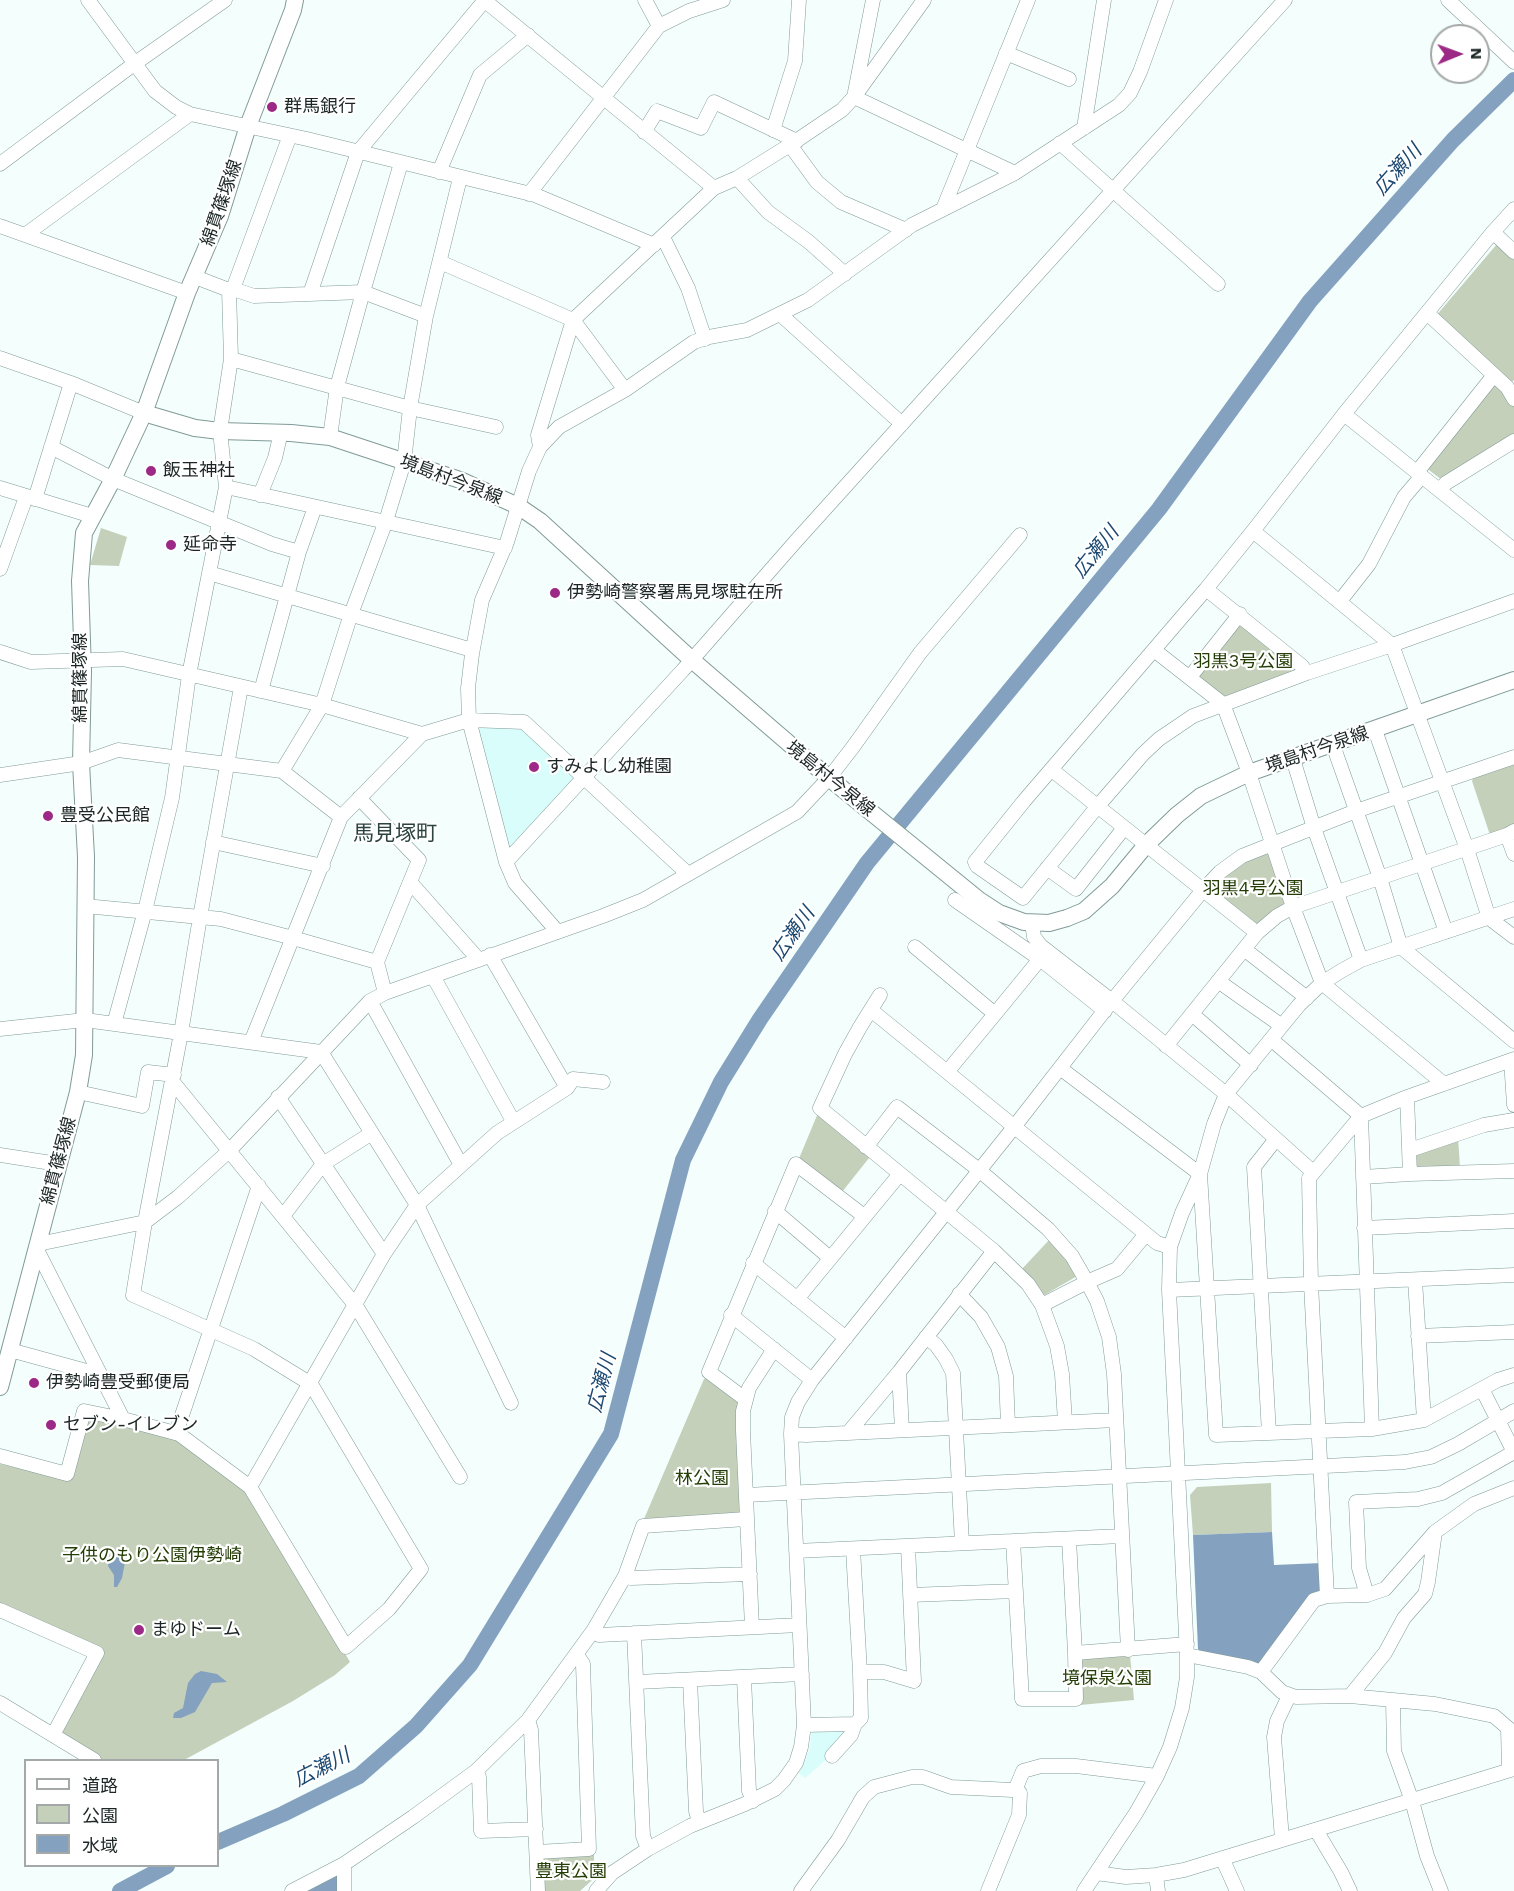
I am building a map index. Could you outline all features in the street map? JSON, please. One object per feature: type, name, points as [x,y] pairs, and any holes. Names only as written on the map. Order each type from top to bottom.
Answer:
[{"type":"main road","name":"綿貫篠塚線","points":[[0,1388],[78,1092],[84,1055],[86,857],[81,763],[84,670],[80,581],[84,533],[144,413],[187,293],[220,216],[248,126],[295,0]]},
{"type":"main road","name":"境島村今泉線","points":[[144,413],[195,428],[330,437],[460,480],[518,506],[540,521],[692,660],[832,781],[944,872],[999,913],[1016,920],[1032,923],[1059,921],[1084,911],[1112,886],[1146,845],[1201,796],[1249,773],[1514,680]]},
{"type":"street","points":[[88,0],[155,91],[190,114],[532,195],[659,241],[688,288],[705,339]]},
{"type":"street","points":[[0,164],[134,64],[225,0]]},
{"type":"street","points":[[310,294],[358,152],[485,0],[714,188]]},
{"type":"street","points":[[645,0],[659,26]]},
{"type":"street","points":[[532,195],[659,26],[689,11],[723,0]]},
{"type":"street","points":[[773,130],[795,61],[799,0]]},
{"type":"street","points":[[854,97],[873,0]]},
{"type":"street","points":[[540,447],[538,435],[573,320],[714,188],[737,178],[842,110],[854,97],[924,0]]},
{"type":"street","points":[[943,209],[1028,0]]},
{"type":"street","points":[[1084,128],[1104,0]]},
{"type":"street","points":[[557,931],[514,884],[506,862],[469,720],[468,688],[472,650],[482,600],[505,548],[529,471],[540,447],[559,427],[625,390],[694,342],[747,330],[808,300],[906,230],[1016,173],[1119,105],[1130,93],[1140,72],[1166,0]]},
{"type":"street","points":[[506,862],[692,660],[1285,0]]},
{"type":"street","points":[[1448,0],[1514,62]]},
{"type":"street","points":[[439,172],[480,75],[528,35]]},
{"type":"street","points":[[1006,53],[1068,79]]},
{"type":"street","points":[[854,97],[1016,173]]},
{"type":"street","points":[[644,132],[657,111],[701,128],[714,102],[773,130],[794,143],[818,182],[841,202],[906,230]]},
{"type":"street","points":[[25,235],[190,114]]},
{"type":"street","points":[[114,1024],[145,911],[172,798],[189,675],[226,487],[220,431],[231,359],[231,289],[289,138]]},
{"type":"street","points":[[1060,143],[1218,284]]},
{"type":"street","points":[[330,437],[338,387],[401,163]]},
{"type":"street","points":[[282,771],[322,705],[351,614],[386,521],[404,462],[410,408],[426,316],[460,178]]},
{"type":"street","points":[[737,178],[768,212],[810,242],[844,274]]},
{"type":"street","points":[[1514,209],[1344,414],[1206,589],[975,862],[977,866],[1023,898],[1143,754],[1159,739],[1193,716],[1307,673],[1514,601]]},
{"type":"street","points":[[0,226],[187,293]]},
{"type":"street","points":[[1493,232],[1514,252]]},
{"type":"street","points":[[440,262],[573,320],[625,390]]},
{"type":"street","points":[[195,277],[254,296],[363,292],[426,316]]},
{"type":"street","points":[[1427,313],[1507,387],[1514,399]]},
{"type":"street","points":[[780,314],[902,424]]},
{"type":"street","points":[[0,358],[71,383],[144,413]]},
{"type":"street","points":[[231,359],[410,408],[496,427]]},
{"type":"street","points":[[1340,601],[1369,564],[1404,497],[1494,375]]},
{"type":"street","points":[[0,569],[51,447],[71,383]]},
{"type":"street","points":[[1344,414],[1514,550]]},
{"type":"street","points":[[260,495],[275,458],[281,432]]},
{"type":"street","points":[[1439,490],[1446,483],[1514,441]]},
{"type":"street","points":[[51,447],[113,479],[272,544],[299,552]]},
{"type":"street","points":[[226,487],[505,548]]},
{"type":"street","points":[[0,488],[92,516]]},
{"type":"street","points":[[261,691],[299,552],[315,507]]},
{"type":"street","points":[[1253,531],[1392,645],[1467,849],[1489,918],[1514,937]]},
{"type":"street","points":[[123,1419],[36,1248],[43,1243],[145,1222],[178,1197],[229,1151],[369,1001],[385,993],[643,900],[797,812],[832,781],[920,653],[1020,535]]},
{"type":"street","points":[[209,573],[472,650]]},
{"type":"street","points":[[1206,589],[1302,666],[1307,673]]},
{"type":"street","points":[[1190,677],[1239,615]]},
{"type":"street","points":[[1154,650],[1222,704],[1249,773],[1293,907],[1322,983],[1443,1084]]},
{"type":"street","points":[[0,652],[31,662],[123,659],[322,705],[422,734]]},
{"type":"street","points":[[0,1456],[67,1474],[84,1411],[176,1433],[250,1487],[346,1647],[389,1609],[421,1569],[311,1384],[254,1349],[133,1295],[182,1033],[241,687]]},
{"type":"street","points":[[251,1042],[341,817],[422,734],[469,720],[524,723],[688,874]]},
{"type":"street","points":[[1375,730],[1446,932]]},
{"type":"street","points":[[1333,745],[1380,878],[1401,947],[1514,1041]]},
{"type":"street","points":[[0,775],[81,763],[118,750],[282,771],[341,817]]},
{"type":"street","points":[[596,1891],[612,1873],[648,1849],[699,1822],[775,1789],[790,1772],[801,1747],[804,1725],[792,1494],[792,1417],[798,1402],[812,1380],[1108,1006],[1203,890],[1233,862],[1271,843],[1356,811],[1514,757]]},
{"type":"street","points":[[1293,759],[1314,828],[1361,960]]},
{"type":"street","points":[[1052,770],[1257,933]]},
{"type":"street","points":[[359,798],[419,860],[377,962],[385,993]]},
{"type":"street","points":[[1047,868],[1076,889],[1124,828]]},
{"type":"street","points":[[1166,1046],[1257,933],[1277,916],[1293,907],[1511,833],[1514,854]]},
{"type":"street","points":[[213,842],[323,866]]},
{"type":"street","points":[[411,882],[485,958],[567,1088]]},
{"type":"street","points":[[955,900],[1166,1046],[1226,1094],[1313,1172]]},
{"type":"street","points":[[86,906],[221,920],[377,962]]},
{"type":"street","points":[[1084,1891],[1157,1776],[1170,1747],[1182,1708],[1187,1677],[1187,1650],[1169,1290],[1170,1247],[1182,1213],[1200,1174],[1214,1124],[1226,1094],[1306,998],[1322,983],[1361,960],[1514,909]]},
{"type":"street","points":[[1032,923],[1034,936],[1041,946],[1108,1006]]},
{"type":"street","points":[[915,947],[995,1014]]},
{"type":"street","points":[[1244,949],[1306,998]]},
{"type":"street","points":[[948,1072],[1040,959]]},
{"type":"street","points":[[433,976],[513,1121]]},
{"type":"street","points":[[1218,981],[1282,1026]]},
{"type":"street","points":[[880,995],[845,1054],[820,1108],[994,1251],[1028,1284],[1042,1305],[1057,1346],[1062,1374],[1065,1422]]},
{"type":"street","points":[[369,1001],[461,1165]]},
{"type":"street","points":[[871,1010],[1157,1243],[1170,1247]]},
{"type":"street","points":[[1192,1014],[1251,1065]]},
{"type":"street","points":[[0,1029],[85,1020],[321,1052],[417,1205],[511,1402]]},
{"type":"street","points":[[1272,1040],[1361,1116],[1372,1430]]},
{"type":"street","points":[[1327,1596],[1311,1284],[1309,1178],[1361,1116],[1407,1097],[1512,1060],[1514,1105]]},
{"type":"street","points":[[1060,1068],[1200,1174],[1215,1435],[1372,1430],[1424,1420],[1498,1380],[1514,1375]]},
{"type":"street","points":[[78,1092],[142,1106],[148,1072],[173,1078],[229,1151],[356,1306],[460,1476]]},
{"type":"street","points":[[250,1487],[384,1254],[417,1205],[513,1121],[567,1088],[573,1079],[603,1082]]},
{"type":"street","points":[[278,1097],[384,1254]]},
{"type":"street","points":[[1407,1097],[1410,1174]]},
{"type":"street","points":[[866,1147],[897,1107],[979,1170],[1048,1229],[1072,1256],[1097,1301],[1109,1337],[1116,1420],[1128,1650]]},
{"type":"street","points":[[1410,1150],[1484,1125],[1514,1120]]},
{"type":"street","points":[[283,1216],[323,1164],[372,1133]]},
{"type":"street","points":[[1269,1433],[1254,1167],[1276,1139]]},
{"type":"street","points":[[0,1155],[58,1164]]},
{"type":"street","points":[[745,1399],[709,1372],[796,1164],[864,1216]]},
{"type":"street","points":[[1363,1177],[1514,1171]]},
{"type":"street","points":[[797,1299],[899,1175]]},
{"type":"street","points":[[176,1433],[259,1186]]},
{"type":"street","points":[[775,1211],[830,1258]]},
{"type":"street","points":[[1364,1228],[1514,1221]]},
{"type":"street","points":[[1042,1305],[1117,1269],[1146,1234]]},
{"type":"street","points":[[848,1433],[994,1251]]},
{"type":"street","points":[[753,1263],[846,1338]]},
{"type":"street","points":[[1169,1290],[1514,1275]]},
{"type":"street","points":[[1415,1280],[1424,1420]]},
{"type":"street","points":[[959,1294],[981,1317],[998,1347],[1006,1376],[1008,1425]]},
{"type":"street","points":[[731,1315],[812,1380]]},
{"type":"street","points":[[1418,1336],[1514,1332]]},
{"type":"street","points":[[926,1337],[936,1345],[952,1373],[962,1543]]},
{"type":"street","points":[[752,1627],[743,1431],[745,1399],[753,1379],[774,1349]]},
{"type":"street","points":[[10,1350],[101,1375]]},
{"type":"street","points":[[899,1372],[902,1430]]},
{"type":"street","points":[[1367,1595],[1359,1568],[1356,1502],[1418,1499],[1442,1493],[1514,1452],[1482,1389]]},
{"type":"street","points":[[746,1495],[1322,1468],[1405,1462],[1431,1457],[1514,1411]]},
{"type":"street","points":[[791,1434],[1116,1420]]},
{"type":"street","points":[[1261,1672],[1314,1600],[1327,1596],[1367,1595],[1385,1589],[1435,1532],[1474,1504],[1514,1488]]},
{"type":"street","points":[[292,1891],[344,1864],[413,1818],[476,1771],[528,1720],[593,1632],[625,1576],[643,1526],[746,1519]]},
{"type":"street","points":[[1350,1696],[1385,1653],[1404,1618],[1425,1594],[1435,1532]]},
{"type":"street","points":[[796,1551],[1122,1536]]},
{"type":"street","points":[[1013,1541],[1022,1699],[1076,1699],[1069,1539]]},
{"type":"street","points":[[860,1672],[884,1672],[914,1681],[908,1546]]},
{"type":"street","points":[[832,1756],[851,1735],[855,1724],[861,1718],[853,1549]]},
{"type":"street","points":[[625,1576],[631,1578],[750,1574]]},
{"type":"street","points":[[910,1594],[1016,1591]]},
{"type":"street","points":[[0,1610],[96,1653],[53,1735]]},
{"type":"street","points":[[593,1632],[599,1635],[800,1625]]},
{"type":"street","points":[[634,1633],[643,1836],[648,1849]]},
{"type":"street","points":[[1075,1653],[1187,1650],[1248,1666],[1261,1672],[1289,1696],[1350,1696],[1435,1704],[1494,1716],[1508,1728],[1511,1770],[1184,1870],[1126,1877],[1096,1873]]},
{"type":"street","points":[[537,1852],[589,1849],[583,1664],[577,1655]]},
{"type":"street","points":[[637,1682],[802,1674]]},
{"type":"street","points":[[744,1678],[750,1791],[753,1800]]},
{"type":"street","points":[[690,1680],[696,1811],[699,1822]]},
{"type":"street","points":[[1282,1839],[1274,1737],[1277,1721],[1289,1696]]},
{"type":"street","points":[[1393,1700],[1394,1751],[1412,1801],[1427,1856],[1441,1891]]},
{"type":"street","points":[[0,1703],[91,1759]]},
{"type":"street","points":[[528,1720],[531,1730],[538,1891]]},
{"type":"street","points":[[804,1725],[855,1724]]},
{"type":"street","points":[[1016,1788],[1023,1771],[1041,1766],[1076,1766],[1157,1776]]},
{"type":"street","points":[[476,1771],[479,1777],[481,1831],[536,1829]]},
{"type":"street","points":[[801,1891],[838,1840],[863,1797],[874,1787],[912,1776],[951,1787],[1005,1790],[1016,1788]]},
{"type":"street","points":[[988,1891],[1019,1815],[1020,1793],[1016,1788]]},
{"type":"street","points":[[1316,1830],[1350,1891]]},
{"type":"street","points":[[1222,1858],[1237,1891]]},
{"type":"street","points":[[344,1864],[344,1891]]},
{"type":"street","points":[[1156,1875],[1158,1891]]},
{"type":"shaded area","points":[[475,725],[523,727],[577,776],[509,856]]},
{"type":"shaded area","points":[[846,1727],[849,1733],[829,1757],[805,1778],[799,1773],[810,1748],[811,1733],[815,1729]]},
{"type":"green space","points":[[1497,244],[1514,260],[1514,380],[1509,385],[1435,317]]},
{"type":"green space","points":[[1493,385],[1501,386],[1514,407],[1514,437],[1442,480],[1425,467]]},
{"type":"green space","points":[[101,528],[127,537],[119,566],[90,565]]},
{"type":"green space","name":"羽黒3号公園","points":[[1237,624],[1243,624],[1296,666],[1295,672],[1227,699],[1198,679],[1198,674]]},
{"type":"green space","points":[[1514,762],[1514,826],[1490,835],[1472,781],[1474,776]]},
{"type":"green space","name":"羽黒4号公園","points":[[1270,852],[1288,904],[1259,927],[1211,893],[1212,886],[1238,863]]},
{"type":"green space","points":[[818,1113],[869,1158],[842,1192],[798,1161]]},
{"type":"green space","points":[[1458,1137],[1460,1168],[1416,1168],[1414,1156],[1417,1152]]},
{"type":"green space","points":[[1051,1238],[1079,1275],[1041,1297],[1021,1270]]},
{"type":"green space","name":"林公園","points":[[707,1377],[739,1402],[742,1511],[738,1515],[644,1519],[704,1379]]},
{"type":"green space","name":"子供のもり公園伊勢崎","points":[[86,1415],[178,1438],[249,1492],[350,1662],[335,1675],[293,1701],[186,1759],[100,1759],[59,1733],[102,1653],[0,1606],[0,1464],[69,1480]]},
{"type":"green space","points":[[1271,1483],[1272,1532],[1193,1535],[1190,1495],[1197,1487]]},
{"type":"green space","name":"境保泉公園","points":[[1130,1655],[1134,1700],[1080,1705],[1078,1661],[1082,1657]]},
{"type":"green space","name":"豊東公園","points":[[594,1854],[594,1866],[599,1874],[580,1891],[543,1891],[542,1860],[546,1855]]},
{"type":"water","points":[[1272,1532],[1274,1565],[1322,1563],[1322,1588],[1263,1661],[1257,1665],[1202,1654],[1198,1649],[1193,1535]]},
{"type":"water","points":[[113,1555],[125,1562],[122,1578],[117,1587],[114,1587],[114,1575],[108,1566],[109,1558]]},
{"type":"water","points":[[201,1671],[217,1674],[227,1682],[212,1683],[195,1712],[181,1718],[173,1718],[174,1713],[183,1708],[188,1683],[195,1674]]},
{"type":"water","points":[[334,1873],[341,1876],[341,1891],[300,1891]]},
{"type":"waterway","name":"広瀬川","points":[[219,1842],[283,1814],[359,1776],[416,1726],[470,1665],[611,1434],[683,1160],[721,1082],[760,1019],[867,863],[1159,509],[1310,301],[1453,140],[1514,80]]},
{"type":"waterway","name":"広瀬川","points":[[120,1891],[165,1867]]},
{"type":"place","name":"群馬銀行","points":[[272,107]]},
{"type":"place","name":"飯玉神社","points":[[151,471]]},
{"type":"place","name":"延命寺","points":[[171,545]]},
{"type":"place","name":"伊勢崎警察署馬見塚駐在所","points":[[555,593]]},
{"type":"place","name":"すみよし幼稚園","points":[[534,767]]},
{"type":"place","name":"豊受公民館","points":[[48,816]]},
{"type":"place","name":"伊勢崎豊受郵便局","points":[[34,1383]]},
{"type":"place","name":"セブン-イレブン","points":[[51,1425]]},
{"type":"place","name":"まゆドーム","points":[[139,1630]]},
{"type":"district","name":"馬見塚町","points":[[395,834]]}]
